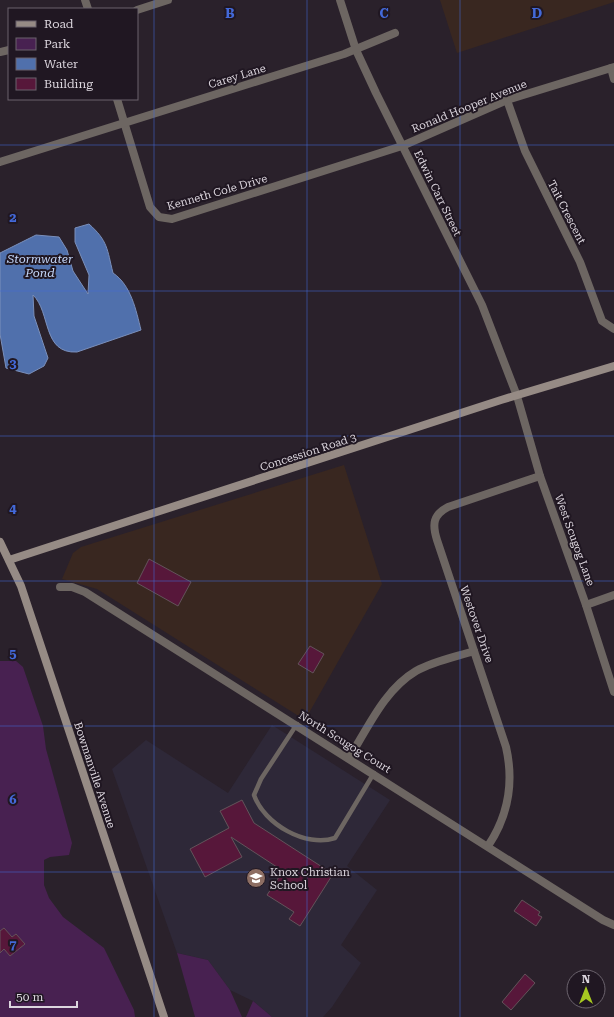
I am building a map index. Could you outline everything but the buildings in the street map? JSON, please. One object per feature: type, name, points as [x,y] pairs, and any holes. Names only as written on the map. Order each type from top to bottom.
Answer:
[{"type":"street","points":[[138,10],[168,0]]},
{"type":"street","name":"Edwin Carr Street","points":[[340,0],[356,50],[402,146],[482,305],[517,396]]},
{"type":"street","name":"Carey Lane","points":[[0,162],[356,50],[395,33]]},
{"type":"street","points":[[613,68],[614,79]]},
{"type":"street","name":"Ronald Hooper Avenue","points":[[402,146],[507,100],[613,68]]},
{"type":"street","name":"Kenneth Cole Drive","points":[[116,100],[150,208],[154,213],[165,219],[180,217],[402,146]]},
{"type":"street","name":"Tait Crescent","points":[[507,100],[525,151],[580,262],[602,320],[614,329]]},
{"type":"street","name":"Concession Road 3","points":[[9,560],[614,366]]},
{"type":"street","name":"West Scugog Lane","points":[[517,396],[540,476],[586,604],[614,692]]},
{"type":"street","name":"Westover Drive","points":[[488,846],[506,809],[510,790],[510,769],[506,747],[433,528],[433,521],[440,511],[448,507],[540,476]]},
{"type":"street","name":"Bowmanville Avenue","points":[[0,542],[21,586],[164,1017]]},
{"type":"street","name":"North Scugog Court","points":[[60,587],[72,587],[85,592],[297,724],[603,920],[614,925]]},
{"type":"street","points":[[586,604],[614,595]]},
{"type":"street","points":[[349,758],[384,701],[401,682],[416,671],[432,664],[474,651]]},
{"type":"lane","points":[[297,724],[261,779],[254,795],[264,812],[282,827],[302,837],[322,842],[335,838],[374,773]]},
{"type":"shaded area","points":[[440,0],[614,0],[614,2],[457,53]]},
{"type":"shaded area","points":[[344,465],[382,584],[305,720],[97,589],[62,579],[73,553],[81,547]]},
{"type":"shaded area","name":"Knox Christian School","points":[[272,725],[390,800],[347,866],[377,890],[341,945],[361,963],[332,1007],[323,1017],[272,1017],[253,1001],[230,990],[208,960],[177,953],[112,769],[146,740],[228,793]]},
{"type":"green space","points":[[0,661],[16,661],[23,667],[43,726],[46,749],[72,843],[69,855],[50,857],[44,860],[44,885],[49,898],[63,917],[104,948],[134,1010],[135,1017],[0,1017]]},
{"type":"green space","points":[[177,953],[208,960],[230,990],[242,1017],[195,1017]]},
{"type":"green space","points":[[253,1001],[272,1017],[246,1017]]},
{"type":"water","name":"Stormwater Pond","points":[[89,224],[100,235],[108,251],[113,273],[124,284],[132,298],[141,330],[77,352],[66,351],[58,346],[52,339],[43,311],[39,302],[33,295],[34,316],[48,358],[44,366],[29,374],[6,368],[0,334],[0,253],[36,235],[59,237],[67,250],[73,271],[88,294],[89,275],[75,242],[75,228]]},
{"type":"place","name":"Knox Christian School","points":[[256,878]]}]
